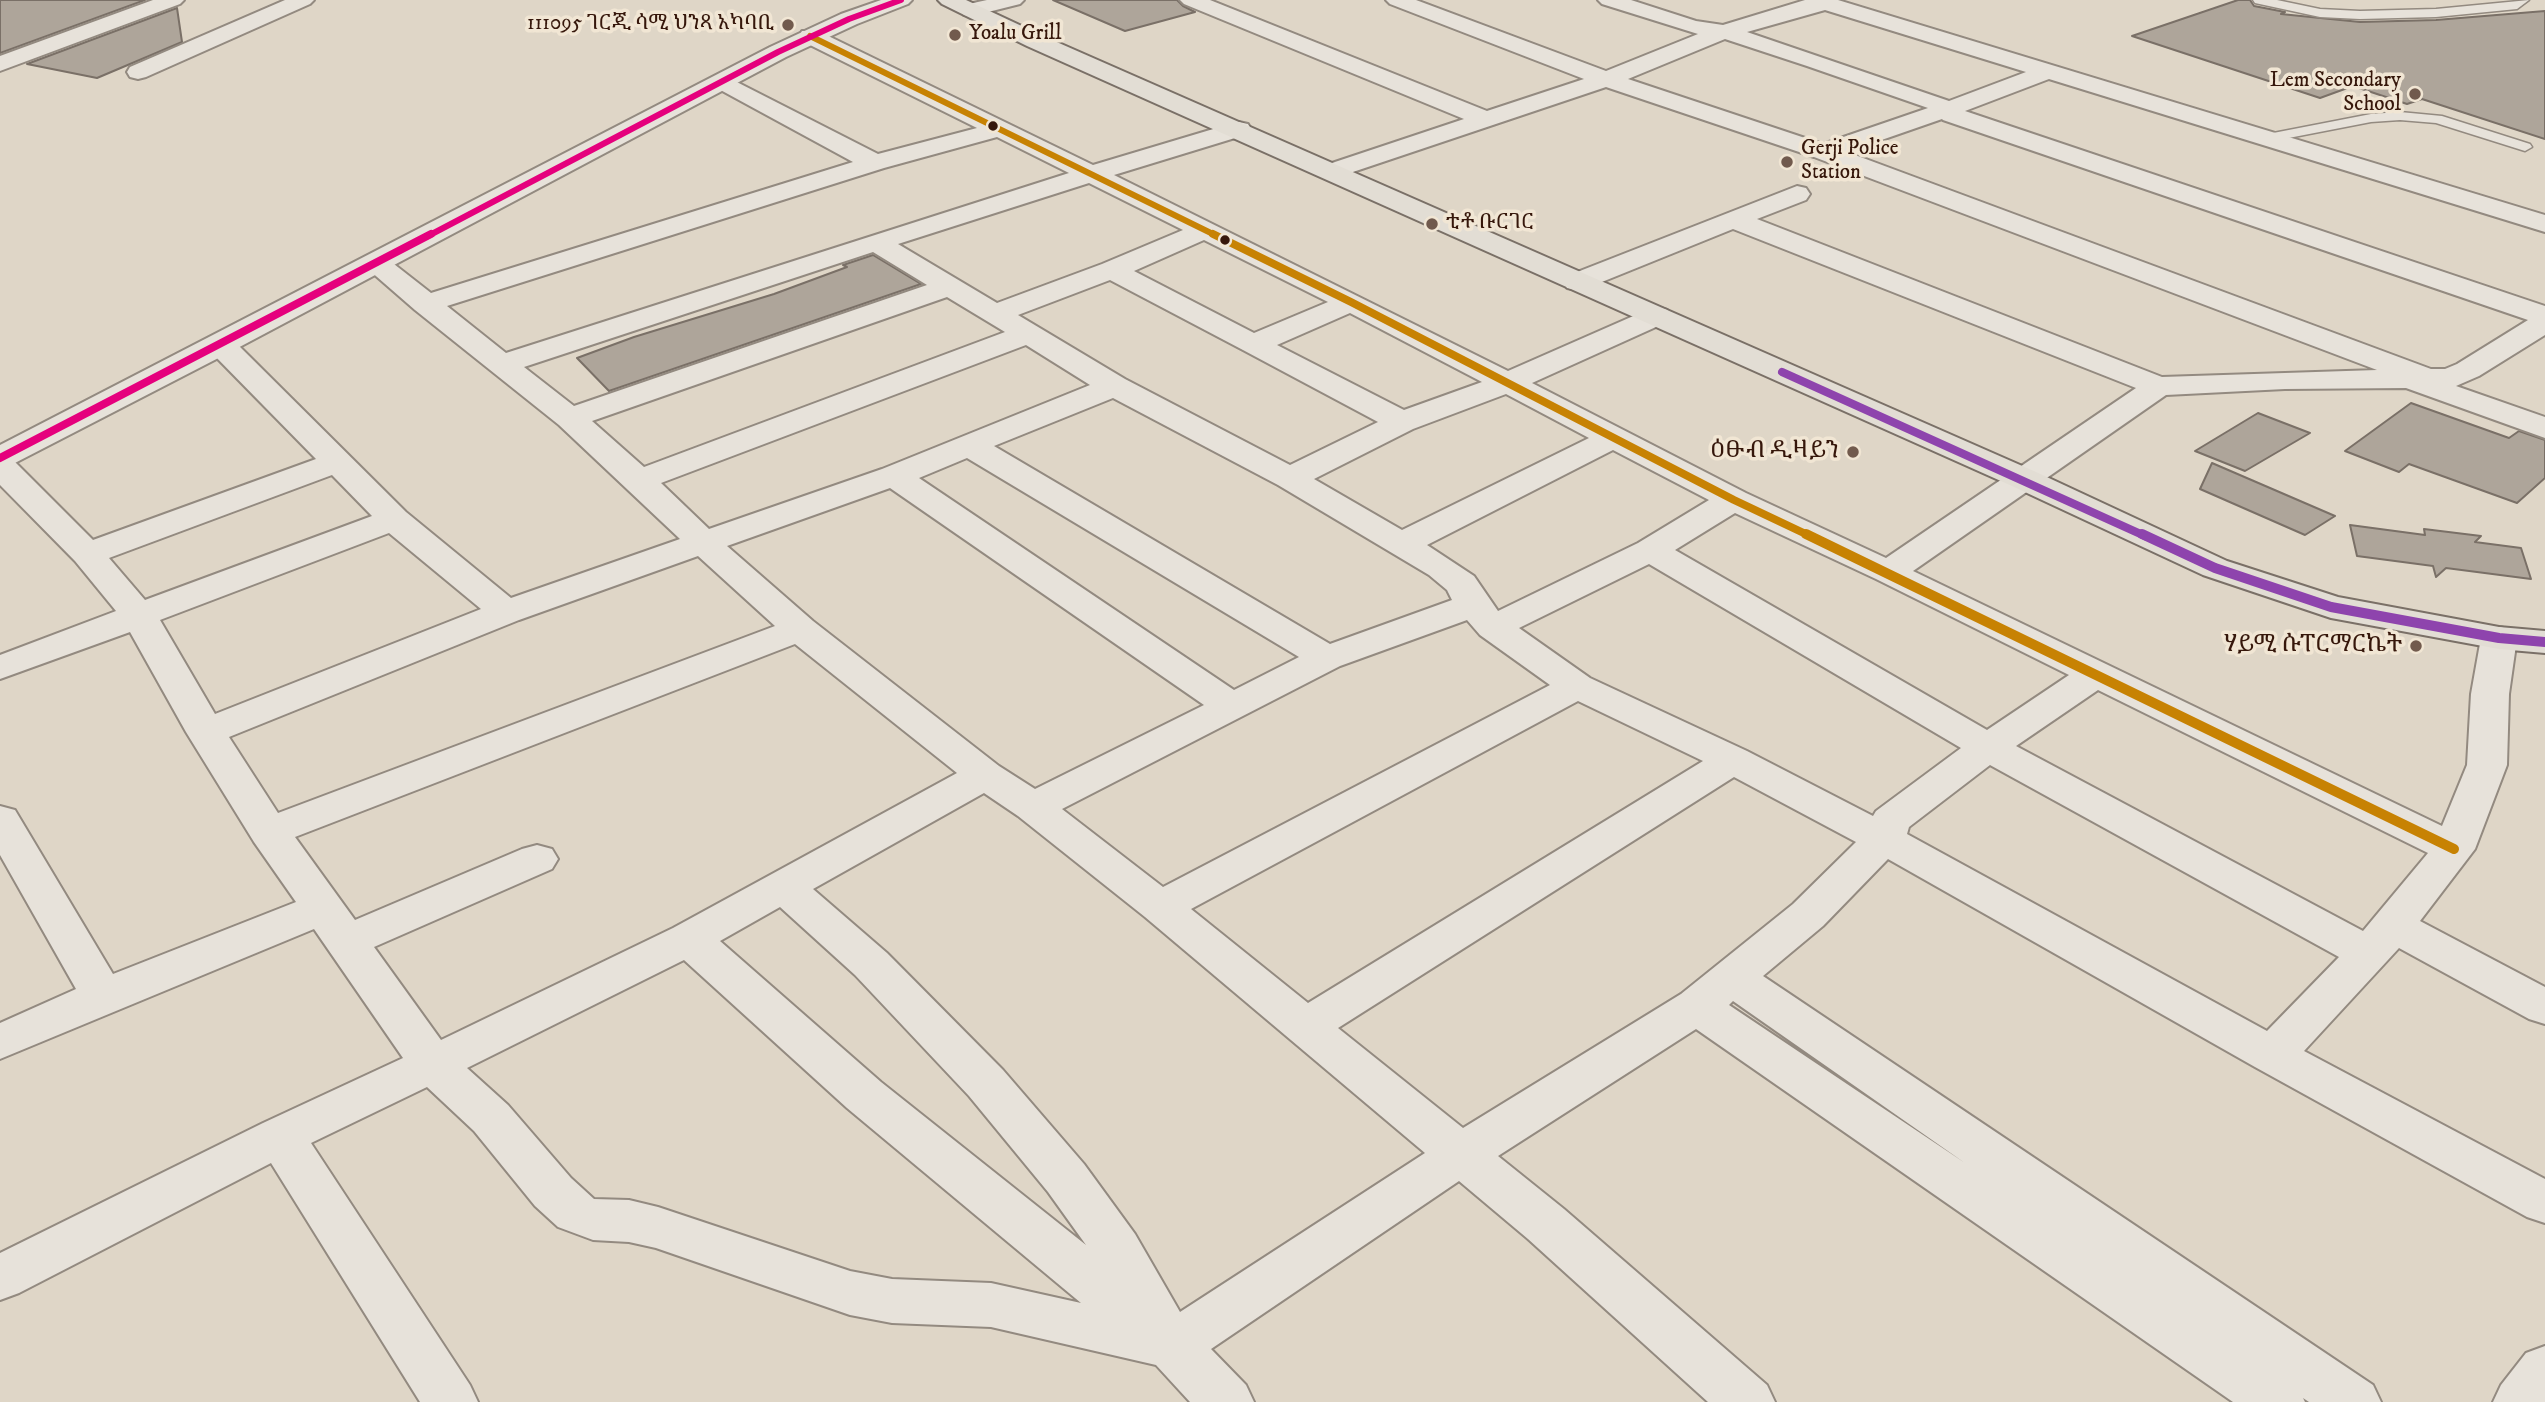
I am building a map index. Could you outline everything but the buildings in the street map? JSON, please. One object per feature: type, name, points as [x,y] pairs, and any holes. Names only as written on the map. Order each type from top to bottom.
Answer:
[{"type":"main road","points":[[961,5],[1035,41],[2024,479],[2215,568],[2331,607],[2499,638],[2545,642]]},
{"type":"street","points":[[0,64],[173,0]]},
{"type":"street","points":[[138,72],[303,0]]},
{"type":"street","points":[[0,458],[810,36],[901,0]]},
{"type":"street","points":[[961,5],[1013,0]]},
{"type":"street","points":[[1191,0],[1489,120]]},
{"type":"street","points":[[1396,0],[1606,79],[1823,152],[2545,428]]},
{"type":"street","points":[[1609,0],[1693,27],[1724,32],[1887,85],[1938,104],[1952,116],[2545,316]]},
{"type":"street","points":[[1332,171],[1489,120],[1606,79],[1724,32],[1821,1],[2545,224]]},
{"type":"street","points":[[810,36],[1351,302],[1734,500],[1888,572],[2454,849]]},
{"type":"street","points":[[1823,152],[1999,92],[2048,71]]},
{"type":"street","points":[[723,82],[875,163]]},
{"type":"street","points":[[425,304],[875,163],[1000,129]]},
{"type":"street","points":[[502,364],[1090,174],[1239,130]]},
{"type":"street","points":[[1577,282],[1797,194]]},
{"type":"street","points":[[1734,220],[2159,386],[2285,380],[2450,378],[2468,370],[2545,322]]},
{"type":"street","points":[[995,314],[1112,270],[1205,230]]},
{"type":"street","points":[[876,242],[1114,386],[1290,478],[1441,568],[1461,584],[1483,616],[1577,685],[1884,839],[2545,1203]]},
{"type":"street","points":[[374,263],[570,418],[800,629],[985,775],[1033,807],[1160,906],[1460,1156],[1546,1224],[1747,1402]]},
{"type":"street","points":[[1112,270],[1402,422]]},
{"type":"street","points":[[570,418],[949,287]]},
{"type":"street","points":[[1253,344],[1351,302]]},
{"type":"street","points":[[1290,478],[1402,422],[1507,383],[1657,316]]},
{"type":"street","points":[[639,480],[1028,334]]},
{"type":"street","points":[[221,345],[394,519],[506,612]]},
{"type":"street","points":[[206,732],[506,612],[701,541],[894,476],[1114,386]]},
{"type":"street","points":[[1888,572],[2159,386]]},
{"type":"street","points":[[1401,544],[1613,438]]},
{"type":"street","points":[[969,445],[1327,658]]},
{"type":"street","points":[[86,554],[338,462]]},
{"type":"street","points":[[0,466],[86,554],[140,617],[206,732],[269,832],[433,1064],[491,1118],[552,1192],[576,1213],[593,1219],[629,1221],[658,1228],[850,1293],[892,1301],[991,1305],[1172,1346],[1714,992],[1808,915],[1884,839],[1891,821],[1988,747],[2095,675]]},
{"type":"street","points":[[894,476],[1230,705]]},
{"type":"street","points":[[1033,807],[1327,658],[1483,616],[1650,550],[1734,500]]},
{"type":"street","points":[[0,668],[394,519]]},
{"type":"street","points":[[1650,550],[1988,747],[2381,940],[2545,1007]]},
{"type":"street","points":[[269,832],[800,629]]},
{"type":"street","points":[[2272,1055],[2381,940],[2454,849],[2487,765],[2490,694],[2499,638]]},
{"type":"street","points":[[1160,906],[1577,685]]},
{"type":"street","points":[[1304,1027],[1733,761]]},
{"type":"street","points":[[0,1278],[280,1136],[689,939],[985,775]]},
{"type":"street","points":[[0,819],[103,996]]},
{"type":"street","points":[[0,1042],[103,996],[335,925],[537,859]]},
{"type":"street","points":[[785,888],[871,964],[995,1093],[1066,1178],[1116,1249],[1172,1346]]},
{"type":"street","points":[[689,939],[864,1095],[1172,1346],[1226,1402]]},
{"type":"street","points":[[1714,992],[2277,1402]]},
{"type":"street","points":[[1714,992],[2353,1402]]},
{"type":"street","points":[[280,1136],[450,1402]]},
{"type":"street","points":[[2521,1402],[2545,1370]]},
{"type":"lane","points":[[2259,0],[2320,13],[2360,15],[2505,7],[2518,5],[2523,0]]},
{"type":"lane","points":[[2267,138],[2371,118],[2400,116],[2437,119],[2525,147]]},
{"type":"transit line","points":[[0,458],[778,52],[849,19],[901,0]]},
{"type":"transit line","points":[[810,36],[1351,302],[1734,500],[1888,572],[2454,849]]},
{"type":"transit line","points":[[1782,372],[2024,479],[2215,568],[2331,607],[2499,638],[2545,642]]},
{"type":"place","name":"111095 ገርጂ ሳሚ ህንጻ አካባቢ","points":[[788,25]]},
{"type":"place","name":"Yoalu Grill","points":[[955,35]]},
{"type":"place","name":"Lem Secondary School","points":[[2415,94]]},
{"type":"place","name":"Gerji Police Station","points":[[1787,162]]},
{"type":"place","name":"ቲቶ ቡርገር","points":[[1432,224]]},
{"type":"place","name":"ዕፁብ ዲዛይን","points":[[1853,452]]},
{"type":"place","name":"ሃይሚ ሱፐርማርኬት","points":[[2416,646]]}]
